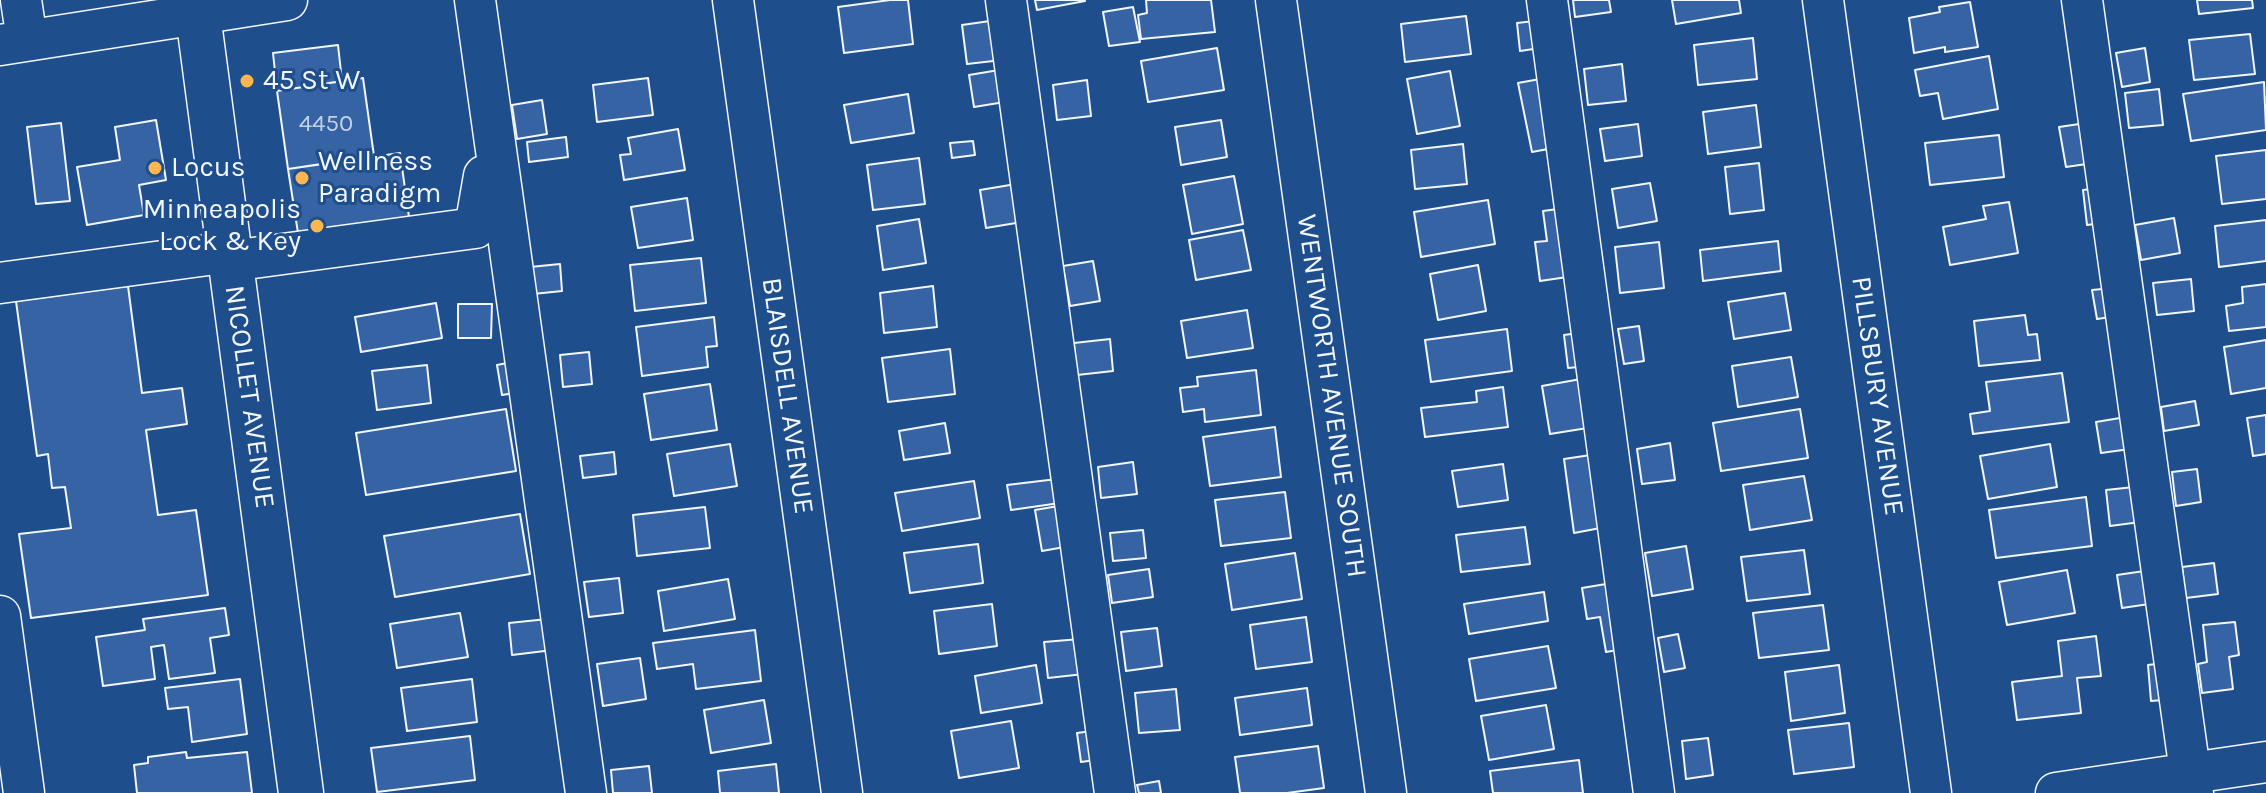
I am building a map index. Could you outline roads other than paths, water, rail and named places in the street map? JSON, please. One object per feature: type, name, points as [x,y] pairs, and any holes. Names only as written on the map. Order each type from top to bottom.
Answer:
[{"type":"main road","name":"NICOLLET AVENUE","points":[[197,7],[301,793]]},
{"type":"street","points":[[21,0],[13,42],[197,7],[287,0]]},
{"type":"street","points":[[475,0],[586,793]]},
{"type":"street","name":"BLAISDELL AVENUE","points":[[733,0],[842,793]]},
{"type":"street","points":[[1006,0],[1115,793]]},
{"type":"street","name":"WENTWORTH AVENUE SOUTH","points":[[1276,0],[1386,793]]},
{"type":"street","points":[[1547,0],[1654,793]]},
{"type":"street","name":"PILLSBURY AVENUE","points":[[1823,0],[1931,793]]},
{"type":"street","points":[[2082,0],[2192,783]]},
{"type":"street","points":[[0,283],[475,228],[484,176],[499,174]]},
{"type":"street","points":[[0,616],[24,793]]},
{"type":"street","points":[[2056,793],[2192,783],[2266,762]]},
{"type":"place","name":"45 St W","points":[[247,81]]},
{"type":"place","name":"Locus","points":[[155,168]]},
{"type":"place","name":"Wellness Paradigm","points":[[302,178]]},
{"type":"place","name":"Minneapolis Lock & Key","points":[[317,226]]}]
